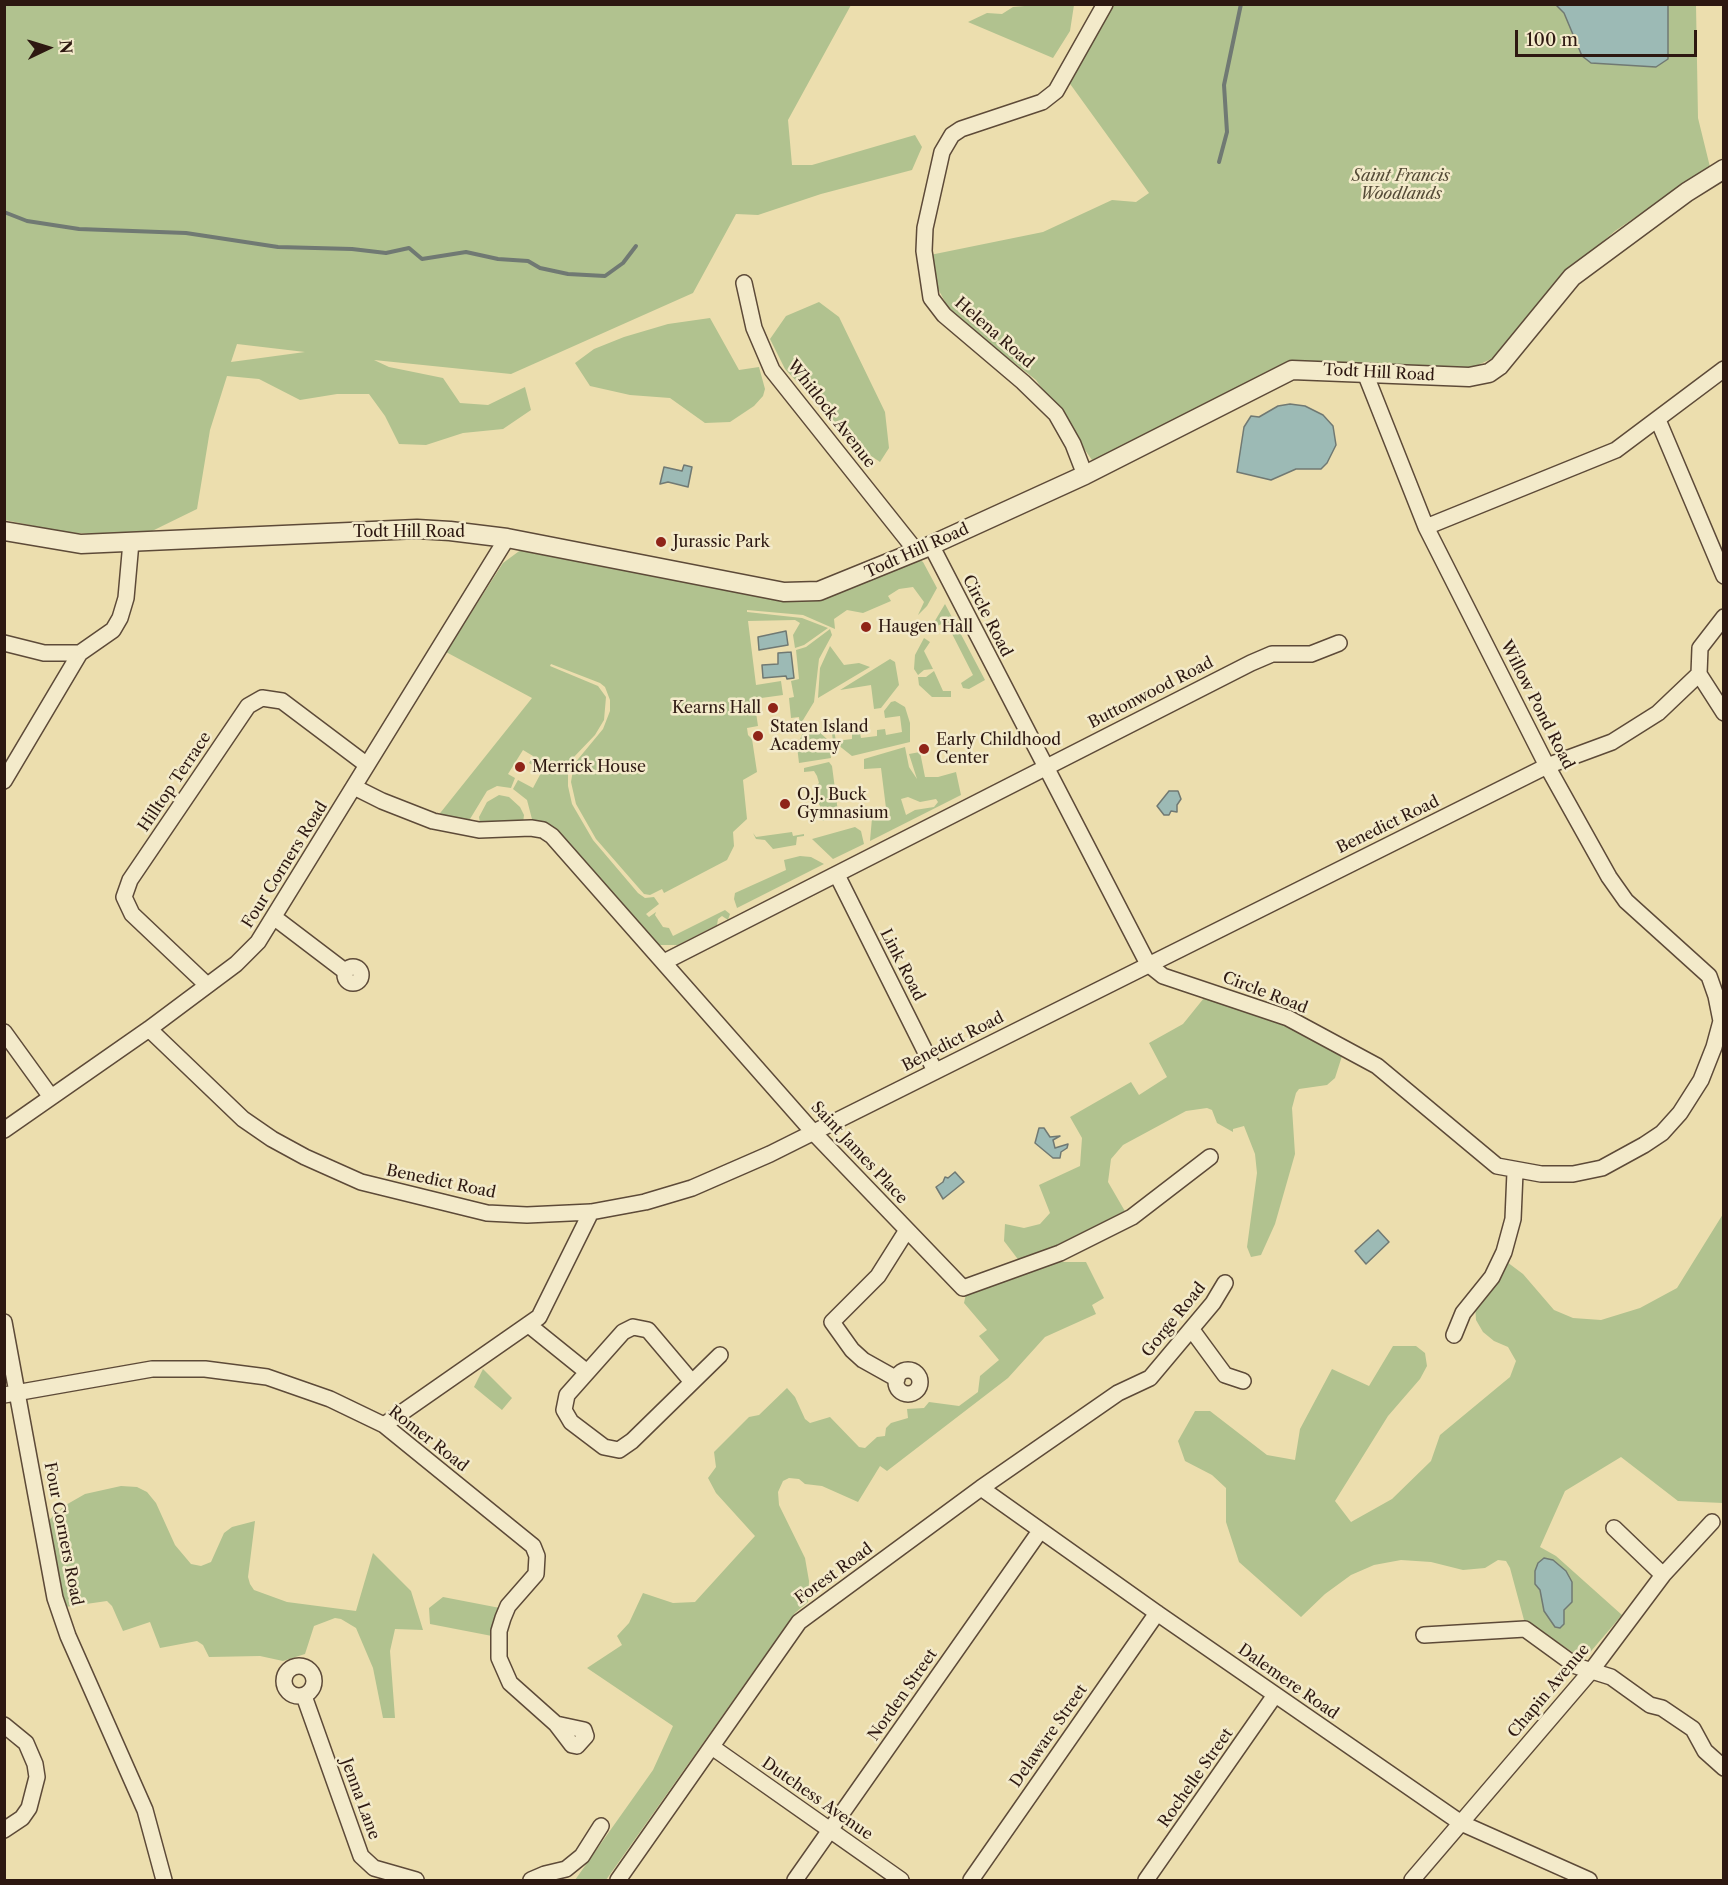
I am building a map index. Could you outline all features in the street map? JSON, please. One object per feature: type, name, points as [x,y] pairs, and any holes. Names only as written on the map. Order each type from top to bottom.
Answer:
[{"type":"street","name":"Helena Road","points":[[1085,475],[1073,444],[1056,414],[1023,381],[944,315],[931,298],[924,250],[925,228],[942,152],[952,135],[961,129],[1042,102],[1056,91],[1105,4]]},
{"type":"street","name":"Todt Hill Road","points":[[4,531],[81,544],[417,529],[507,538],[784,592],[819,591],[924,549],[1085,475],[1292,370],[1469,378],[1489,373],[1499,366],[1572,277],[1687,192],[1724,169]]},
{"type":"street","name":"Whitlock Avenue","points":[[744,283],[754,328],[772,370],[924,549]]},
{"type":"street","points":[[1426,527],[1616,450],[1724,369]]},
{"type":"street","name":"Willow Pond Road","points":[[1365,373],[1426,527],[1547,766],[1609,877],[1626,901],[1709,976],[1722,1020]]},
{"type":"street","points":[[1658,420],[1724,576]]},
{"type":"street","name":"Four Corners Road","points":[[4,1130],[149,1029],[236,964],[258,942],[275,918],[507,538]]},
{"type":"street","points":[[4,781],[80,653],[113,630],[120,618],[126,598],[131,542]]},
{"type":"street","name":"Circle Road","points":[[924,549],[1044,767],[1148,964],[1163,976],[1288,1018],[1377,1066],[1497,1166],[1515,1172],[1573,1174],[1602,1168],[1624,1158],[1662,1133],[1680,1113],[1701,1080],[1722,1020]]},
{"type":"street","points":[[1724,617],[1700,648],[1697,659],[1699,674],[1724,713]]},
{"type":"street","name":"Buttonwood Road","points":[[664,962],[1044,767],[1262,659],[1281,653],[1311,654],[1339,643]]},
{"type":"street","points":[[4,644],[44,653],[80,653]]},
{"type":"street","name":"Benedict Road","points":[[149,1029],[243,1119],[272,1139],[331,1170],[361,1182],[471,1210],[527,1215],[591,1212],[645,1202],[692,1188],[770,1154],[1547,766],[1585,754],[1635,729],[1680,695],[1699,674]]},
{"type":"street","name":"Hilltop Terrace","points":[[207,985],[132,914],[124,897],[130,880],[248,706],[262,698],[282,701],[367,765]]},
{"type":"street","name":"Saint James Place","points":[[354,787],[433,821],[479,830],[543,830],[552,836],[813,1132],[963,1288],[1060,1253],[1132,1217],[1210,1157]]},
{"type":"street","name":"Link Road","points":[[837,875],[935,1071]]},
{"type":"street","points":[[275,918],[346,972]]},
{"type":"street","points":[[4,1032],[51,1097]]},
{"type":"street","points":[[1454,1335],[1462,1313],[1492,1277],[1504,1252],[1513,1219],[1515,1172]]},
{"type":"street","points":[[384,1425],[530,1326],[547,1305],[591,1212]]},
{"type":"street","points":[[897,1379],[863,1360],[838,1333],[832,1322],[878,1276],[907,1230]]},
{"type":"street","name":"Gorge Road","points":[[1150,1378],[1192,1330],[1225,1283]]},
{"type":"street","name":"Four Corners Road","points":[[4,1322],[11,1394],[55,1598],[68,1636],[144,1810],[164,1881]]},
{"type":"street","points":[[530,1326],[587,1372]]},
{"type":"street","points":[[692,1382],[648,1330],[637,1326],[623,1332],[567,1395],[564,1410],[571,1422],[611,1450],[626,1447],[720,1356]]},
{"type":"street","points":[[1192,1330],[1225,1375],[1243,1381]]},
{"type":"street","name":"Romer Road","points":[[11,1394],[152,1369],[205,1369],[267,1377],[330,1399],[384,1425],[533,1546],[537,1556],[536,1574],[508,1606],[499,1631],[498,1645],[503,1671],[510,1683],[556,1724]]},
{"type":"street","name":"Forest Road","points":[[618,1881],[799,1622],[981,1488],[1118,1393],[1150,1378]]},
{"type":"street","name":"Dalemere Road","points":[[981,1488],[1157,1613],[1461,1822],[1589,1881]]},
{"type":"street","name":"Chapin Avenue","points":[[1412,1881],[1591,1671],[1663,1575],[1712,1522]]},
{"type":"street","points":[[1614,1528],[1663,1575]]},
{"type":"street","name":"Norden Street","points":[[795,1881],[1040,1531]]},
{"type":"street","name":"Delaware Street","points":[[971,1881],[1157,1613]]},
{"type":"street","points":[[1424,1635],[1525,1629],[1576,1666],[1611,1677],[1650,1705],[1662,1708],[1693,1729],[1705,1751],[1724,1768]]},
{"type":"street","name":"Rochelle Street","points":[[1146,1881],[1275,1695]]},
{"type":"street","name":"Jenna Lane","points":[[304,1696],[361,1856],[374,1868],[416,1881]]},
{"type":"street","points":[[4,1725],[26,1743],[35,1764],[37,1777],[29,1808],[22,1818],[4,1830]]},
{"type":"street","name":"Dutchess Avenue","points":[[712,1747],[901,1881]]},
{"type":"street","points":[[531,1881],[566,1869],[582,1856],[601,1826]]},
{"type":"green space","points":[[4,5],[851,5],[788,120],[792,165],[812,165],[915,135],[922,147],[912,170],[821,194],[758,215],[736,214],[693,293],[511,374],[374,360],[389,367],[443,378],[460,403],[488,405],[525,387],[531,410],[503,429],[463,433],[426,445],[399,444],[385,416],[369,394],[337,394],[300,400],[259,379],[227,376],[210,430],[197,509],[150,532],[106,535],[64,532],[5,520]],"holes":[[[237,344],[305,352],[231,362]]]},
{"type":"green space","points":[[1074,5],[1070,31],[1053,58],[968,22],[987,13],[1002,14],[1013,7]]},
{"type":"green space","name":"Saint Francis Woodlands","points":[[1112,5],[1696,5],[1698,118],[1710,167],[1615,231],[1565,275],[1493,358],[1476,366],[1462,368],[1317,362],[1092,460],[1036,380],[951,313],[936,285],[930,255],[1043,232],[1112,200],[1136,202],[1149,193],[1068,81]]},
{"type":"green space","points":[[819,302],[839,317],[885,412],[889,448],[880,462],[858,447],[785,369],[770,339],[786,316]]},
{"type":"green space","points":[[710,318],[739,370],[759,367],[765,389],[763,396],[754,406],[730,422],[705,423],[670,398],[630,395],[590,386],[575,363],[594,349],[624,337],[668,324]]},
{"type":"green space","points":[[522,549],[836,593],[919,559],[923,562],[937,588],[927,606],[918,615],[924,602],[913,587],[899,589],[888,596],[891,601],[863,613],[847,610],[834,619],[835,629],[803,615],[747,610],[747,612],[802,618],[828,628],[804,645],[795,648],[793,635],[800,623],[795,620],[748,621],[756,685],[781,681],[783,695],[754,699],[758,726],[747,728],[748,735],[752,739],[757,772],[743,780],[747,819],[733,832],[734,846],[727,860],[664,893],[662,889],[650,895],[644,894],[596,839],[576,804],[571,782],[574,764],[603,729],[610,711],[610,700],[605,687],[600,683],[551,664],[550,666],[598,686],[606,697],[604,720],[595,735],[572,759],[568,772],[572,804],[593,840],[638,893],[645,898],[654,897],[659,904],[646,914],[649,917],[656,912],[655,915],[663,927],[669,928],[673,936],[725,910],[730,914],[728,920],[722,916],[718,919],[717,925],[678,945],[658,945],[559,833],[550,825],[533,823],[527,800],[513,789],[518,780],[533,788],[542,771],[529,763],[533,756],[523,750],[508,774],[515,778],[511,788],[497,786],[487,791],[467,824],[437,817],[532,698],[446,652],[503,563]]},
{"type":"green space","points":[[945,604],[985,680],[969,689],[963,688],[961,683],[973,675],[946,622],[937,626],[933,624]]},
{"type":"green space","points":[[830,629],[832,635],[819,659],[814,702],[800,725],[799,717],[791,718],[789,698],[794,697],[791,681],[799,679],[796,650],[806,647]]},
{"type":"green space","points":[[924,638],[930,642],[924,651],[933,669],[924,670],[918,675],[914,669],[915,655]]},
{"type":"green space","points":[[830,646],[844,665],[859,663],[870,667],[818,698],[820,668]]},
{"type":"green space","points":[[890,659],[895,662],[899,685],[881,708],[874,709],[871,685],[840,690]]},
{"type":"green space","points":[[934,671],[943,691],[951,691],[951,697],[932,697],[919,685],[918,677],[926,677]]},
{"type":"green space","points":[[895,701],[905,707],[910,723],[910,742],[852,756],[833,741],[831,726],[833,725],[836,741],[852,739],[852,734],[860,733],[861,738],[877,736],[877,730],[885,729],[886,735],[902,732],[900,716],[885,718],[884,711],[891,702]]},
{"type":"green space","points":[[814,727],[829,741],[831,758],[799,763],[797,746],[805,728]]},
{"type":"green space","points":[[905,747],[909,767],[917,779],[909,754],[920,752],[925,777],[938,777],[956,772],[961,795],[870,841],[872,818],[887,816],[881,768],[864,769],[864,759]],"holes":[[[908,797],[920,802],[936,799],[938,802],[934,807],[915,810],[906,815],[901,799]]]},
{"type":"green space","points":[[829,762],[832,766],[838,812],[823,821],[819,813],[822,810],[817,800],[820,796],[816,786],[819,783],[817,776],[814,771],[804,772],[804,768]]},
{"type":"green space","points":[[499,795],[509,797],[520,807],[524,815],[523,823],[480,823],[479,817],[487,802]]},
{"type":"green space","points":[[855,827],[861,831],[864,844],[833,859],[812,839]]},
{"type":"green space","points":[[792,832],[793,836],[804,834],[804,836],[797,837],[796,845],[773,849],[765,840],[756,839],[753,833],[756,837]]},
{"type":"green space","points":[[800,856],[811,857],[824,864],[737,908],[735,893],[786,870],[784,860]]},
{"type":"green space","points":[[1204,998],[1304,1032],[1342,1056],[1335,1078],[1327,1085],[1299,1089],[1296,1093],[1292,1108],[1295,1154],[1275,1224],[1261,1255],[1251,1257],[1247,1247],[1257,1173],[1255,1154],[1244,1126],[1233,1129],[1233,1132],[1217,1123],[1212,1110],[1207,1108],[1186,1111],[1123,1145],[1111,1159],[1108,1182],[1126,1213],[1068,1243],[1020,1262],[1004,1241],[1005,1224],[1024,1228],[1040,1224],[1050,1213],[1039,1185],[1080,1166],[1082,1138],[1070,1117],[1131,1082],[1139,1095],[1167,1077],[1149,1043],[1183,1024]]},
{"type":"green space","points":[[1723,1214],[1723,1503],[1678,1501],[1621,1457],[1565,1491],[1540,1547],[1556,1556],[1622,1615],[1586,1657],[1580,1657],[1524,1620],[1506,1561],[1498,1560],[1485,1568],[1463,1570],[1431,1562],[1401,1560],[1374,1565],[1351,1575],[1325,1594],[1301,1617],[1239,1562],[1226,1522],[1226,1488],[1212,1475],[1185,1461],[1178,1441],[1195,1411],[1210,1411],[1267,1455],[1295,1460],[1300,1429],[1332,1369],[1369,1386],[1393,1346],[1416,1346],[1425,1353],[1427,1366],[1420,1379],[1388,1416],[1335,1501],[1351,1522],[1392,1499],[1431,1461],[1440,1435],[1510,1377],[1516,1361],[1508,1347],[1494,1341],[1483,1332],[1476,1320],[1475,1304],[1507,1262],[1523,1274],[1554,1310],[1573,1318],[1601,1320],[1640,1308],[1677,1288]]},
{"type":"green space","points":[[1056,1262],[1086,1262],[1104,1298],[1092,1305],[1096,1314],[1045,1337],[1008,1378],[887,1471],[880,1466],[858,1502],[822,1486],[805,1484],[799,1479],[789,1478],[783,1481],[778,1492],[779,1505],[805,1558],[809,1581],[808,1602],[795,1613],[606,1880],[575,1880],[653,1770],[673,1726],[587,1668],[622,1645],[617,1636],[629,1623],[643,1593],[673,1603],[695,1602],[755,1536],[716,1493],[708,1478],[716,1467],[714,1452],[749,1417],[759,1415],[787,1388],[795,1397],[805,1419],[810,1423],[830,1417],[859,1447],[865,1448],[877,1437],[885,1436],[886,1428],[891,1423],[908,1418],[907,1409],[924,1408],[929,1402],[959,1406],[978,1392],[980,1376],[999,1360],[979,1336],[987,1330],[964,1303],[966,1294]]},
{"type":"green space","points":[[483,1369],[512,1398],[502,1410],[474,1387]]},
{"type":"green space","points":[[121,1486],[137,1487],[147,1492],[156,1503],[175,1545],[191,1564],[201,1566],[211,1562],[224,1533],[232,1527],[255,1521],[248,1577],[250,1584],[254,1590],[287,1602],[356,1611],[373,1553],[411,1591],[423,1630],[395,1629],[390,1651],[395,1718],[383,1718],[373,1668],[356,1628],[341,1619],[335,1618],[314,1626],[305,1654],[283,1661],[260,1656],[209,1657],[203,1645],[197,1641],[160,1648],[150,1622],[123,1631],[112,1606],[107,1601],[65,1607],[56,1573],[48,1521],[64,1506],[85,1494]]},
{"type":"green space","points":[[443,1597],[500,1608],[492,1636],[430,1624],[429,1608]]},
{"type":"water","points":[[1556,5],[1668,5],[1668,59],[1656,67],[1591,63],[1582,56],[1564,13]]},
{"type":"water","points":[[1290,404],[1305,406],[1323,415],[1333,426],[1336,445],[1327,463],[1321,469],[1296,469],[1271,480],[1237,472],[1244,427],[1251,416],[1259,417],[1278,406]]},
{"type":"water","points":[[684,465],[692,467],[688,487],[668,482],[660,484],[664,467],[682,471]]},
{"type":"water","points":[[786,631],[788,645],[759,650],[758,637]]},
{"type":"water","points":[[791,652],[794,678],[787,679],[786,676],[763,678],[762,665],[778,664],[778,653]]},
{"type":"water","points":[[1169,791],[1178,791],[1181,799],[1177,805],[1177,812],[1171,811],[1169,815],[1164,815],[1157,806]]},
{"type":"water","points":[[1039,1128],[1044,1128],[1050,1137],[1060,1136],[1053,1140],[1055,1148],[1068,1144],[1067,1148],[1061,1152],[1060,1158],[1053,1158],[1035,1143]]},
{"type":"water","points":[[955,1172],[964,1182],[943,1199],[936,1187],[943,1182],[945,1177],[948,1178]]},
{"type":"water","points":[[1378,1230],[1389,1242],[1366,1264],[1355,1251]]},
{"type":"water","points":[[1544,1558],[1553,1560],[1566,1571],[1572,1582],[1572,1602],[1564,1610],[1564,1624],[1560,1628],[1555,1627],[1544,1611],[1540,1590],[1535,1584],[1535,1571],[1538,1563]]},
{"type":"waterway","points":[[1219,162],[1227,132],[1224,85],[1241,4]]},
{"type":"waterway","points":[[4,212],[27,221],[79,229],[186,233],[278,247],[352,249],[386,253],[409,248],[422,259],[466,252],[498,259],[528,261],[540,268],[568,274],[605,276],[623,263],[636,246]]},
{"type":"place","name":"Jurassic Park","points":[[661,542]]},
{"type":"place","name":"Haugen Hall","points":[[866,627]]},
{"type":"place","name":"Kearns Hall","points":[[773,708]]},
{"type":"place","name":"Staten Island Academy","points":[[758,736]]},
{"type":"place","name":"Early Childhood Center","points":[[924,749]]},
{"type":"place","name":"Merrick House","points":[[520,767]]},
{"type":"place","name":"O.J. Buck Gymnasium","points":[[785,804]]}]
